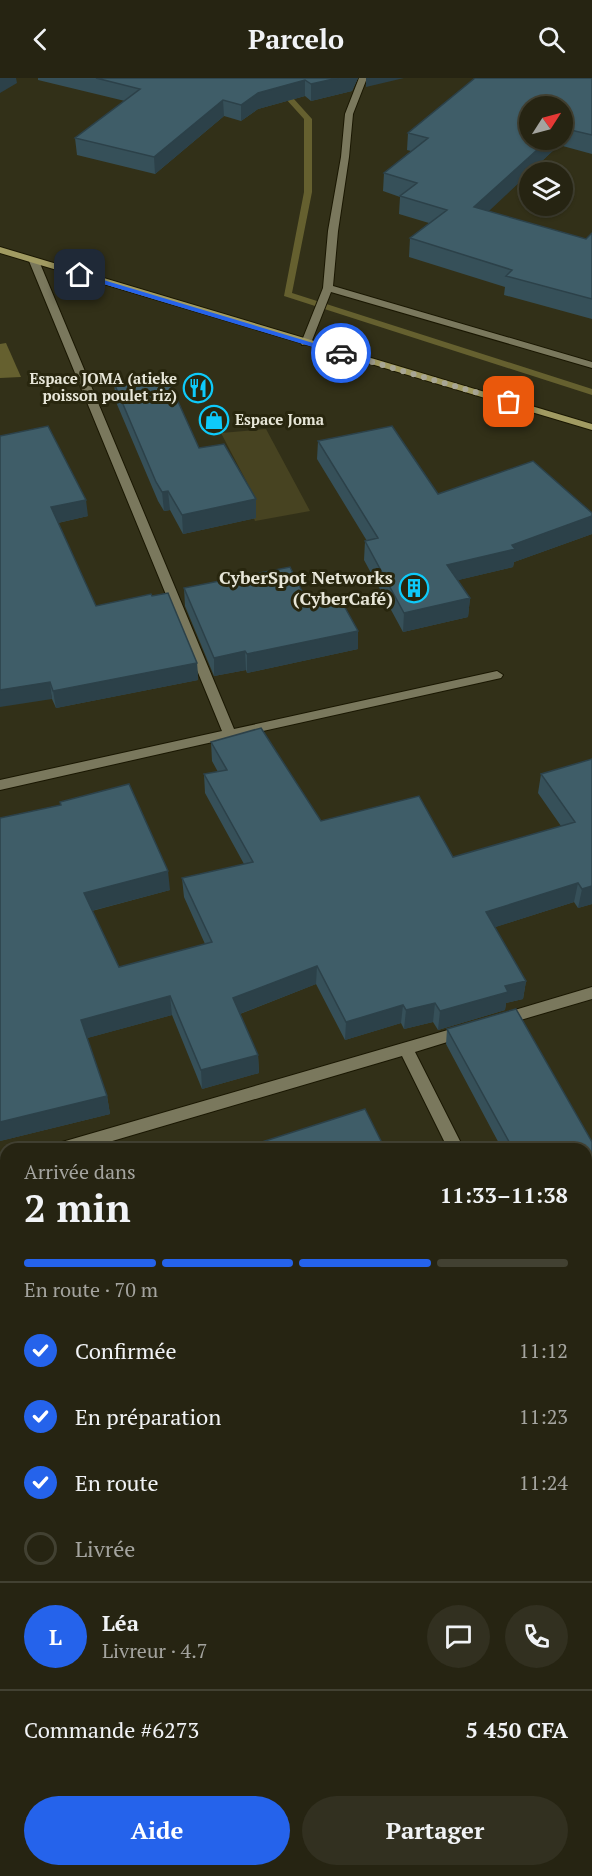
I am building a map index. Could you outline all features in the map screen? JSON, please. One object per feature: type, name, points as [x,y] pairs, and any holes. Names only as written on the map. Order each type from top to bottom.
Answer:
[{"type":"main road","points":[[0,250],[592,427]]},
{"type":"street","points":[[306,343],[328,288],[333,231],[345,157],[349,114],[363,78]]},
{"type":"street","points":[[34,261],[230,736]]},
{"type":"street","points":[[328,288],[592,365]]},
{"type":"street","points":[[0,784],[230,736],[496,675]]},
{"type":"street","points":[[83,1143],[592,993]]},
{"type":"street","points":[[406,1049],[453,1143]]},
{"type":"shaded area","points":[[6,343],[21,377],[0,378],[0,344]]},
{"type":"shaded area","points":[[266,429],[310,511],[255,521],[244,493],[252,492],[221,433]]},
{"type":"building","points":[[96,78],[338,78],[311,84],[305,80],[258,93],[241,105],[223,100],[154,157],[75,138],[140,89]]},
{"type":"building","points":[[475,78],[592,78],[592,135],[573,131],[573,96],[519,96],[519,150],[537,150],[524,162],[519,162],[519,166],[474,207],[586,239],[592,233],[592,299],[506,276],[512,270],[410,238],[447,210],[400,196],[417,183],[384,173],[428,138],[408,133]]},
{"type":"building","points":[[166,375],[199,448],[224,444],[256,499],[182,515],[168,491],[162,492],[114,383]]},
{"type":"building","points":[[48,426],[86,500],[51,507],[96,606],[151,594],[152,596],[168,593],[197,663],[53,691],[50,682],[0,690],[0,436]]},
{"type":"building","points":[[392,426],[438,494],[533,461],[592,513],[592,516],[512,545],[515,549],[447,565],[470,598],[404,613],[365,541],[378,538],[318,441]]},
{"type":"building","points":[[290,567],[307,601],[338,595],[358,631],[247,654],[245,651],[214,658],[184,588]]},
{"type":"building","points":[[261,728],[321,821],[419,796],[453,857],[575,822],[541,774],[592,759],[592,886],[582,889],[578,883],[486,912],[526,981],[505,986],[508,992],[440,1011],[435,1003],[406,1010],[403,1005],[346,1022],[317,966],[233,998],[258,1055],[201,1070],[170,996],[81,1020],[107,1096],[0,1122],[0,818],[61,805],[60,802],[129,784],[168,871],[84,893],[119,967],[212,942],[182,878],[253,862],[204,774],[227,770],[211,742]]},
{"type":"building","points":[[516,1009],[592,1143],[510,1143],[447,1029]]},
{"type":"building","points":[[365,1109],[382,1143],[262,1143]]},
{"type":"waterway","points":[[271,78],[308,119],[308,192],[287,294],[592,392]]},
{"type":"way so far","points":[[341,353],[509,402]]},
{"type":"place","name":"Espace JOMA (atieke poisson poulet riz)","points":[[198,388]]},
{"type":"place","name":"Espace Joma","points":[[214,420]]},
{"type":"place","name":"CyberSpot Networks (CyberCafé)","points":[[414,588]]},
{"type":"route","points":[[80,275],[341,353]]}]
